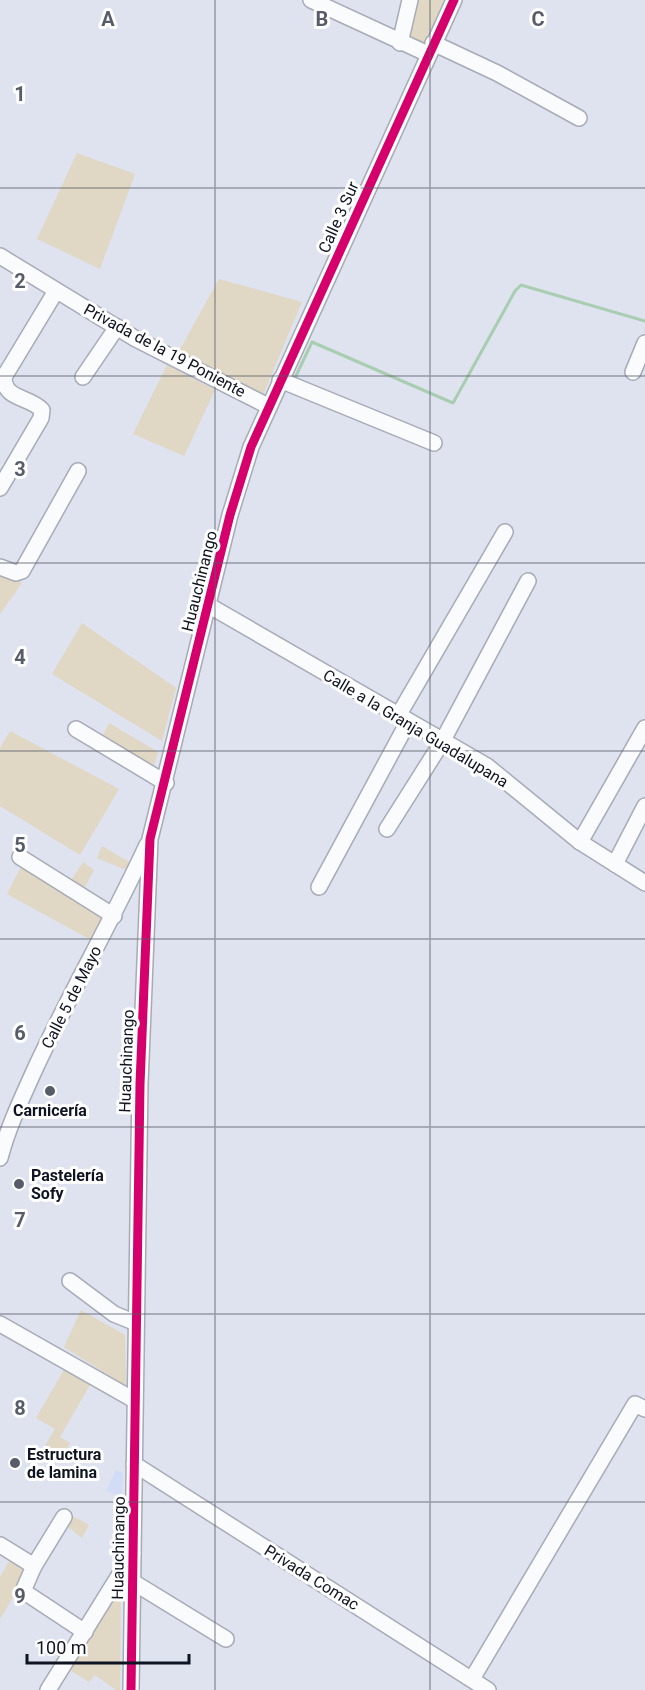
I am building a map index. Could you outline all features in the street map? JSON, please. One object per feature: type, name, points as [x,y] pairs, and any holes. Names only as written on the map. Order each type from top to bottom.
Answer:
[{"type":"street","points":[[311,0],[400,43],[431,48],[497,73],[579,118]]},
{"type":"street","points":[[400,43],[410,0]]},
{"type":"street","name":"Calle 3 Sur","points":[[251,447],[454,0]]},
{"type":"street","name":"Privada de la 19 Poniente","points":[[0,256],[117,327],[268,406]]},
{"type":"street","points":[[0,488],[41,418],[42,410],[36,404],[10,394],[4,386],[4,377],[56,291]]},
{"type":"street","points":[[83,377],[117,327]]},
{"type":"street","points":[[633,372],[645,343]]},
{"type":"street","points":[[280,381],[434,443]]},
{"type":"street","name":"Huauchinango","points":[[131,1690],[140,1083],[150,839],[166,783],[230,515],[251,447]]},
{"type":"street","points":[[0,567],[16,573],[28,564],[78,471]]},
{"type":"street","points":[[319,887],[403,719],[505,532]]},
{"type":"street","points":[[387,828],[442,742],[528,581]]},
{"type":"street","name":"Calle a la Granja Guadalupana","points":[[208,605],[487,766],[580,842],[645,883]]},
{"type":"street","points":[[580,842],[645,728]]},
{"type":"street","points":[[76,729],[166,783]]},
{"type":"street","points":[[615,864],[645,806]]},
{"type":"street","name":"Calle 5 de Mayo","points":[[0,1158],[3,1130],[51,1030],[114,916],[150,839]]},
{"type":"street","points":[[20,857],[114,916]]},
{"type":"street","points":[[70,1281],[114,1314],[136,1323]]},
{"type":"street","points":[[0,1324],[134,1400]]},
{"type":"street","points":[[472,1679],[635,1404],[645,1409]]},
{"type":"street","name":"Privada Comac","points":[[134,1464],[488,1690]]},
{"type":"street","points":[[64,1517],[34,1566],[23,1591],[85,1632]]},
{"type":"street","points":[[0,1545],[34,1566]]},
{"type":"street","points":[[48,1690],[133,1553]]},
{"type":"street","points":[[133,1582],[226,1639]]},
{"type":"shaded area","points":[[417,0],[444,0],[425,44],[409,37]]},
{"type":"shaded area","points":[[77,153],[135,174],[100,269],[37,239]]},
{"type":"shaded area","points":[[219,279],[302,302],[263,395],[178,353]]},
{"type":"shaded area","points":[[167,365],[215,390],[184,456],[133,434]]},
{"type":"shaded area","points":[[0,573],[22,583],[0,614]]},
{"type":"shaded area","points":[[82,623],[176,688],[162,741],[52,674]]},
{"type":"shaded area","points":[[109,723],[158,752],[153,769],[101,739]]},
{"type":"shaded area","points":[[10,731],[119,789],[80,855],[0,806],[0,748]]},
{"type":"shaded area","points":[[102,846],[129,862],[126,870],[97,858]]},
{"type":"shaded area","points":[[83,862],[94,870],[83,891],[70,882]]},
{"type":"shaded area","points":[[22,865],[104,915],[91,940],[7,894]]},
{"type":"shaded area","points":[[81,1310],[125,1335],[126,1386],[64,1347]]},
{"type":"shaded area","points":[[65,1368],[91,1383],[60,1437],[70,1443],[60,1461],[42,1451],[55,1429],[36,1418]]},
{"type":"shaded area","points":[[116,1470],[123,1473],[122,1497],[106,1490]]},
{"type":"shaded area","points":[[69,1514],[89,1525],[82,1538],[63,1523]]},
{"type":"shaded area","points":[[12,1556],[31,1567],[0,1619],[0,1577]]},
{"type":"shaded area","points":[[121,1579],[120,1690],[116,1690],[95,1675],[89,1682],[68,1669]]},
{"type":"waterway","points":[[295,378],[312,342],[453,403],[515,291],[521,285],[645,321]]},
{"type":"cycle path","points":[[131,1690],[140,1084],[150,839],[230,515],[251,447],[454,0]]},
{"type":"place","name":"Carnicería","points":[[50,1091]]},
{"type":"place","name":"Pastelería Sofy","points":[[19,1184]]},
{"type":"place","name":"Estructura de lamina","points":[[15,1463]]}]
